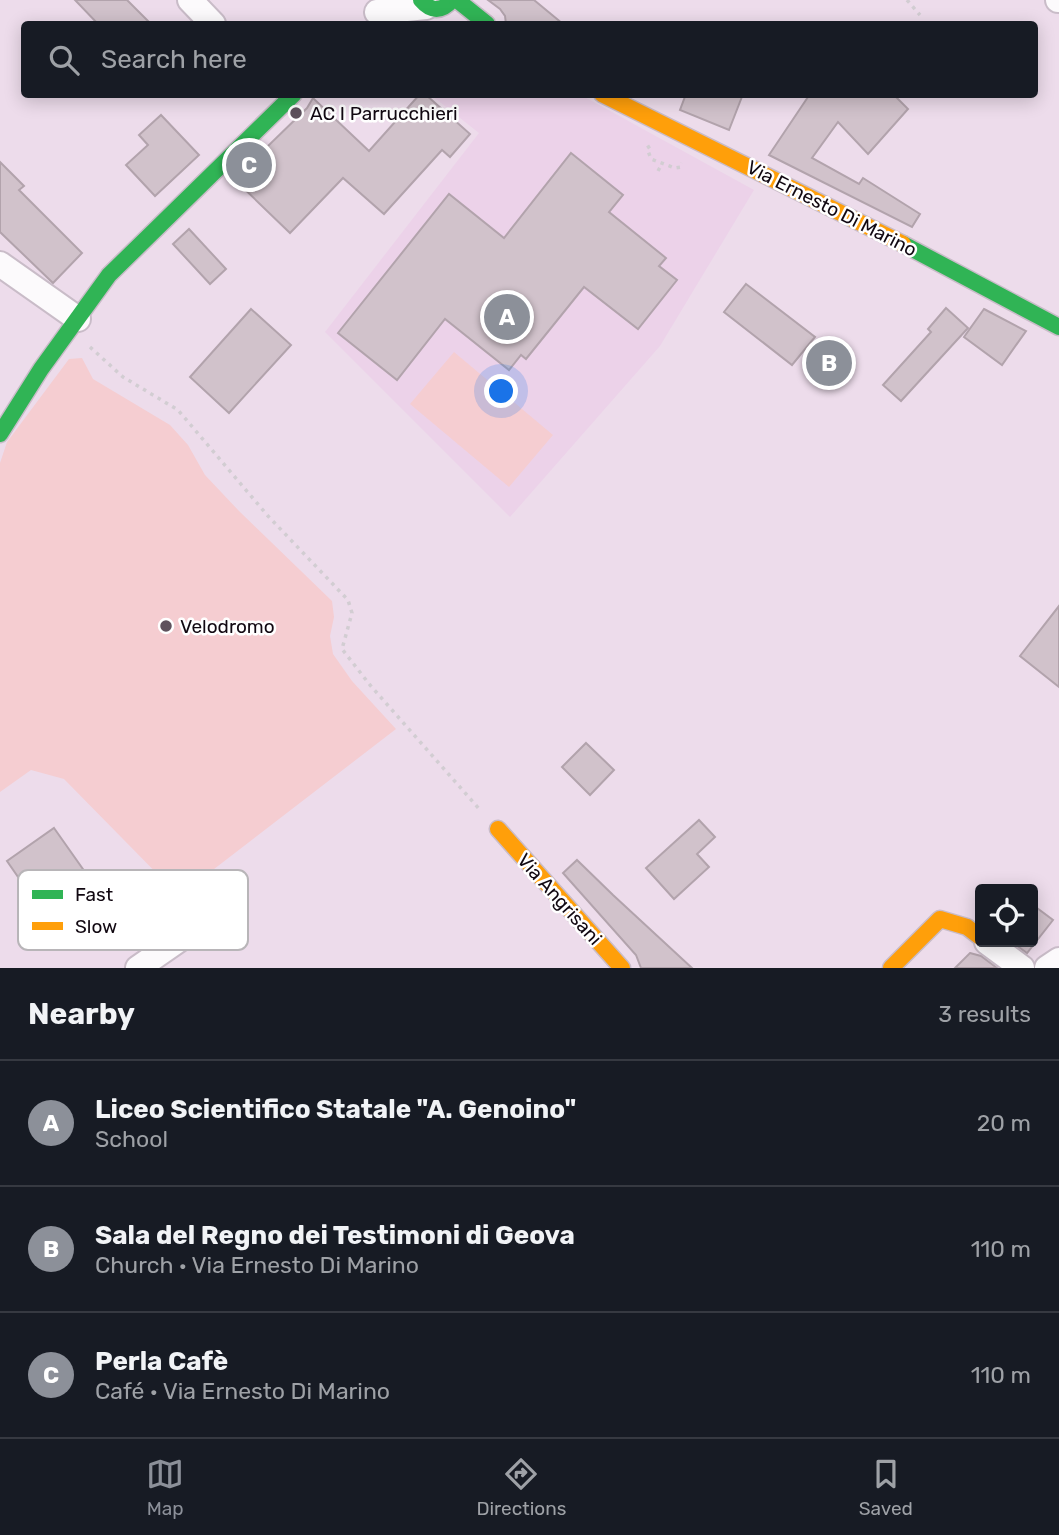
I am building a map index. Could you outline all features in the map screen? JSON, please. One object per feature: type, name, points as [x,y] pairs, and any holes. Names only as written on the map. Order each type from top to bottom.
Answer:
[{"type":"street","points":[[190,0],[210,21]]},
{"type":"street","points":[[379,12],[423,4],[431,10],[443,9],[452,0]]},
{"type":"street","points":[[457,0],[483,21]]},
{"type":"street","points":[[0,434],[41,369],[109,275],[285,98]]},
{"type":"street","name":"Via Ernesto Di Marino","points":[[610,98],[761,171],[1059,327]]},
{"type":"street","points":[[0,264],[78,319]]},
{"type":"street","name":"Via Angrisani","points":[[498,830],[622,968]]},
{"type":"street","points":[[891,968],[940,919],[967,927],[975,933]]},
{"type":"street","points":[[994,947],[1022,968]]},
{"type":"street","points":[[138,968],[164,950]]},
{"type":"street","points":[[1048,968],[1059,960]]},
{"type":"path","points":[[906,0],[920,15]]},
{"type":"path","points":[[658,171],[662,164],[651,159],[647,148],[653,145],[660,147]]},
{"type":"path","points":[[78,319],[90,347],[123,377],[178,410],[268,516],[348,600],[352,613],[342,649],[377,694],[498,830]]},
{"type":"shaded area","points":[[435,98],[586,98],[754,190],[660,346],[510,517],[325,332],[479,133]]},
{"type":"shaded area","points":[[454,352],[553,435],[509,487],[410,404]]},
{"type":"shaded area","name":"Velodromo","points":[[82,358],[93,379],[170,425],[188,445],[205,475],[332,601],[334,617],[330,636],[333,654],[352,681],[396,729],[213,870],[153,870],[64,779],[31,770],[0,792],[0,463],[7,442],[69,359]]},
{"type":"building","points":[[75,0],[127,0],[148,21],[95,21]]},
{"type":"building","points":[[488,0],[534,0],[559,21],[506,21],[500,9]]},
{"type":"building","points":[[313,98],[369,151],[416,98],[430,98],[470,134],[450,157],[442,150],[384,214],[343,178],[290,233],[234,179],[307,108]]},
{"type":"building","points":[[684,98],[741,98],[729,130],[680,110]]},
{"type":"building","points":[[807,98],[897,98],[908,109],[868,154],[838,122],[812,158],[859,184],[863,178],[920,214],[912,227],[769,155]]},
{"type":"building","points":[[161,115],[199,155],[155,196],[126,165],[148,145],[139,135]]},
{"type":"building","points":[[571,153],[623,195],[609,212],[666,258],[659,266],[677,280],[638,329],[584,287],[526,359],[521,355],[509,370],[445,319],[397,380],[338,333],[449,194],[504,238]]},
{"type":"building","points":[[0,162],[24,186],[19,190],[82,253],[53,283],[0,232]]},
{"type":"building","points":[[189,229],[226,269],[210,284],[173,244]]},
{"type":"building","points":[[746,284],[815,337],[792,365],[724,312]]},
{"type":"building","points":[[946,308],[968,328],[901,401],[883,385],[931,332],[928,329]]},
{"type":"building","points":[[251,309],[291,345],[229,413],[190,377]]},
{"type":"building","points":[[984,309],[1026,331],[1002,365],[964,337]]},
{"type":"building","points":[[1059,606],[1059,687],[1020,656]]},
{"type":"building","points":[[586,743],[614,770],[590,795],[562,767]]},
{"type":"building","points":[[699,820],[715,837],[697,854],[709,867],[674,899],[646,868]]},
{"type":"building","points":[[54,828],[84,870],[18,870],[18,877],[7,861]]},
{"type":"building","points":[[577,860],[692,968],[641,968],[636,955],[563,873]]},
{"type":"building","points":[[1038,909],[1053,920],[1038,939]]},
{"type":"building","points":[[1019,947],[1032,947],[1027,953]]},
{"type":"building","points":[[970,953],[981,956],[997,968],[955,968]]},
{"type":"traffic: fast","points":[[421,0],[436,9],[444,7],[452,0]]},
{"type":"traffic: fast","points":[[457,0],[483,21]]},
{"type":"traffic: fast","points":[[0,434],[41,369],[109,275],[290,98]]},
{"type":"traffic: fast","points":[[903,244],[1059,327]]},
{"type":"traffic: slow","points":[[610,98],[903,244]]},
{"type":"traffic: slow","points":[[498,829],[622,968]]},
{"type":"traffic: slow","points":[[891,968],[940,919],[967,927],[975,933]]},
{"type":"place","name":"AC I Parrucchieri","points":[[296,113]]},
{"type":"place","name":"Perla Cafè","points":[[249,165]]},
{"type":"place","name":"Liceo Scientifico Statale \"A. Genoino\"","points":[[507,317]]},
{"type":"place","name":"Sala del Regno dei Testimoni di Geova","points":[[829,363]]},
{"type":"place","name":"Velodromo","points":[[166,626]]}]
